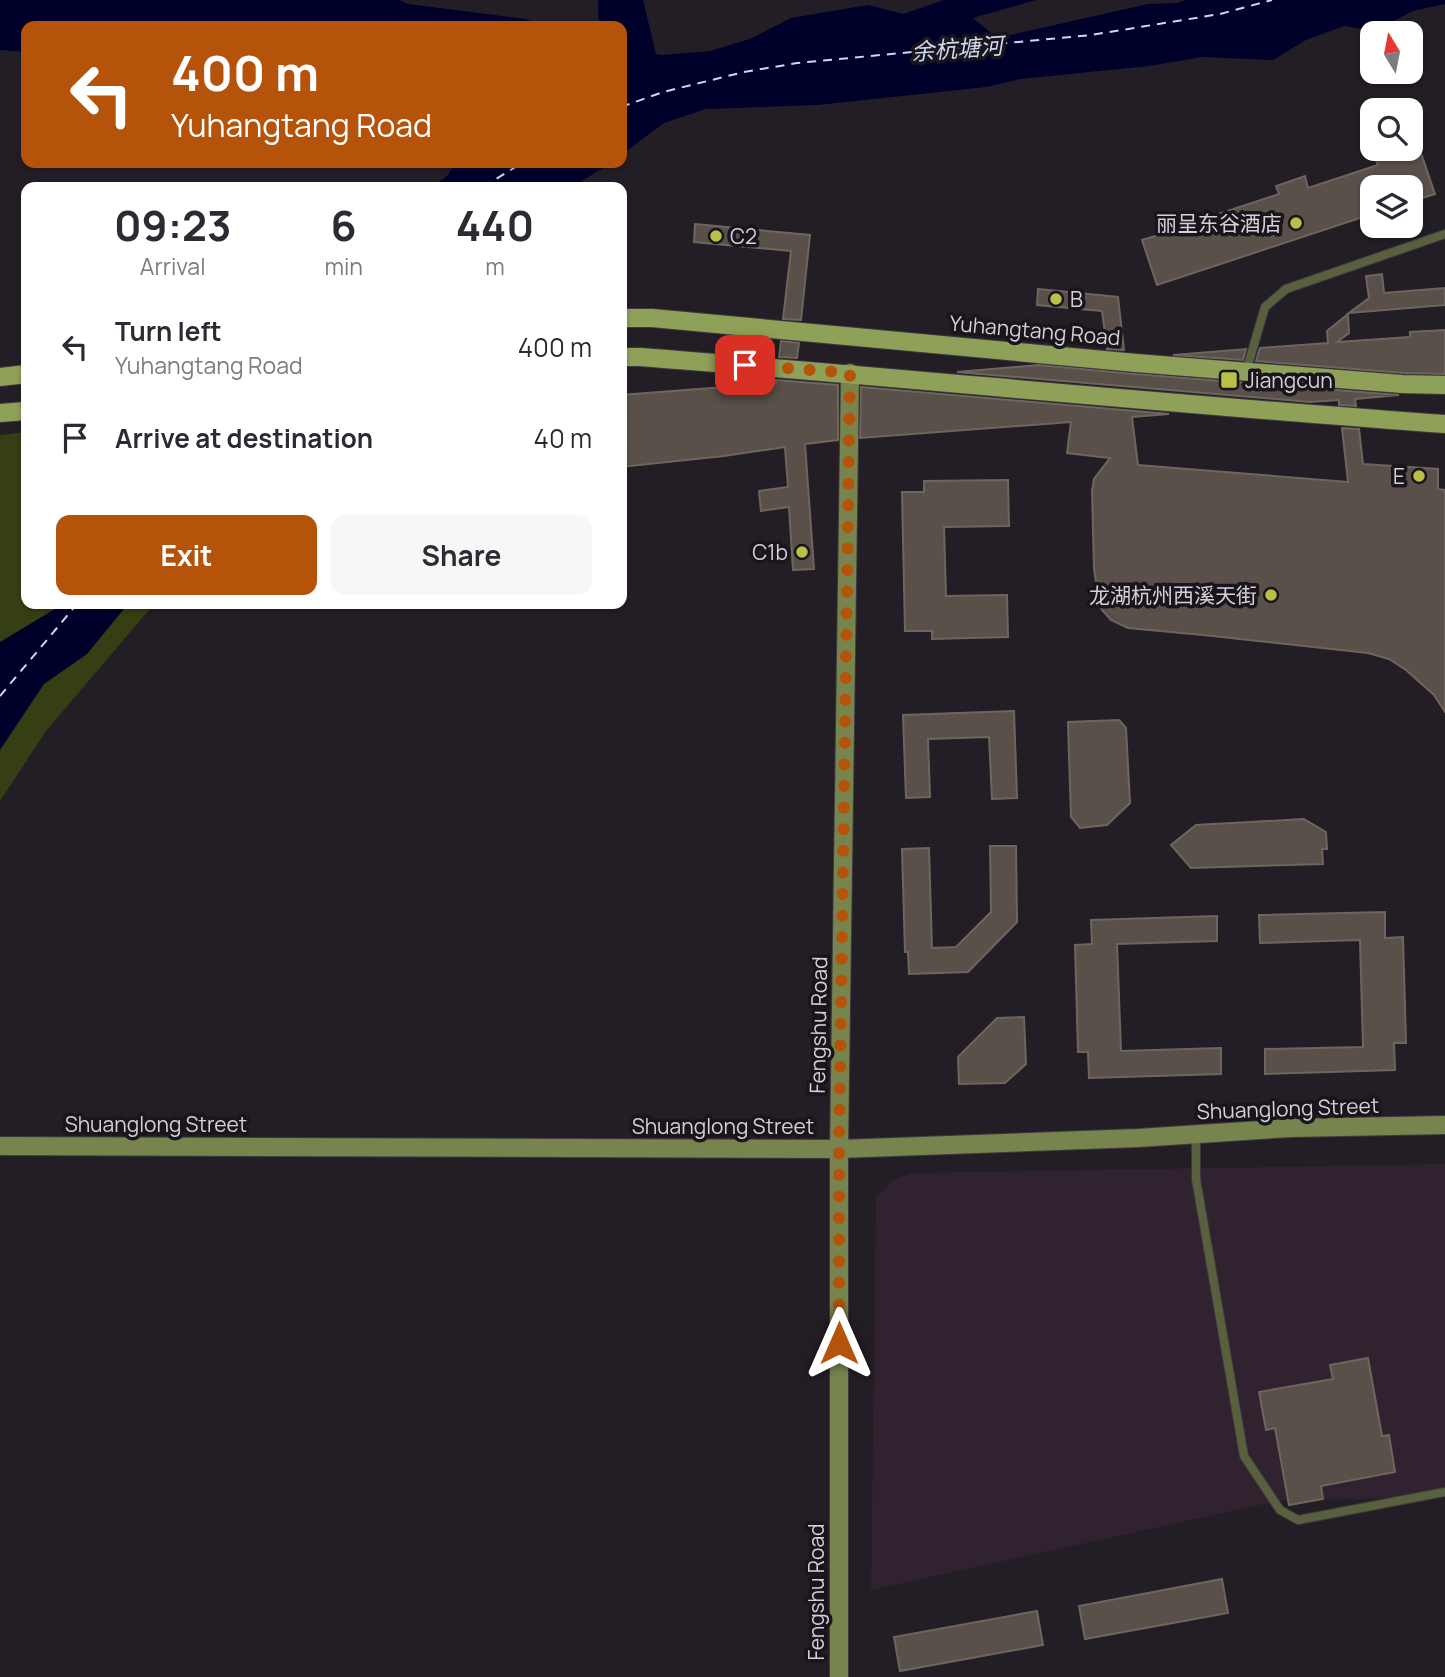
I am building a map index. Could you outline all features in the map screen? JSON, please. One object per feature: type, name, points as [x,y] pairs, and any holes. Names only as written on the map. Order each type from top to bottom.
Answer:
[{"type":"main road","name":"Yuhangtang Road","points":[[627,318],[652,318],[1246,372],[1445,385]]},
{"type":"main road","points":[[627,357],[850,373],[1445,424]]},
{"type":"main road","points":[[0,377],[21,375]]},
{"type":"main road","points":[[0,414],[21,412]]},
{"type":"street","name":"Fengshu Road","points":[[839,1677],[839,1149],[850,373]]},
{"type":"street","name":"Shuanglong Street","points":[[0,1147],[839,1149],[1138,1138],[1290,1128],[1445,1125]]},
{"type":"lane","points":[[1246,372],[1265,307],[1286,289],[1445,234]]},
{"type":"lane","points":[[1196,1134],[1196,1179],[1244,1456],[1261,1483],[1280,1510],[1298,1520],[1445,1492]]},
{"type":"shaded area","points":[[1445,1164],[1445,1497],[1278,1501],[871,1590],[876,1197],[892,1181],[912,1173]]},
{"type":"green space","points":[[21,433],[21,609],[150,609],[46,731],[0,801],[0,435]]},
{"type":"water","points":[[0,0],[399,0],[408,4],[531,21],[21,21],[21,52],[0,50]]},
{"type":"water","name":"余杭塘河","points":[[598,0],[643,0],[656,54],[662,55],[710,51],[750,39],[791,18],[868,5],[903,14],[944,0],[1036,0],[973,18],[997,38],[1148,4],[1177,3],[1185,0],[1445,0],[1445,4],[1413,11],[1394,21],[1360,21],[1360,29],[1344,26],[1306,40],[1273,60],[1202,57],[1149,66],[1020,79],[986,87],[818,105],[706,109],[664,123],[627,151],[627,21],[599,21]]},
{"type":"water","points":[[453,168],[603,168],[580,182],[439,182]]},
{"type":"water","points":[[55,609],[124,609],[87,654],[44,684],[0,750],[0,642]]},
{"type":"building","points":[[1423,159],[1435,194],[1423,198],[1423,175],[1360,175],[1360,218],[1157,285],[1142,240],[1159,235],[1157,227],[1186,217],[1188,224],[1279,194],[1276,186],[1305,176],[1308,188],[1378,165],[1376,161],[1423,161]]},
{"type":"building","points":[[695,224],[810,235],[801,320],[783,319],[791,251],[694,242]]},
{"type":"building","points":[[1382,274],[1384,293],[1445,288],[1445,305],[1349,313],[1369,298],[1366,276]]},
{"type":"building","points":[[1038,289],[1118,297],[1124,350],[1107,349],[1102,311],[1037,305]]},
{"type":"building","points":[[1348,314],[1349,333],[1337,342],[1410,337],[1410,332],[1445,330],[1445,374],[1256,361],[1260,348],[1328,343],[1327,331]]},
{"type":"building","points":[[781,341],[799,343],[797,358],[779,357]]},
{"type":"building","points":[[1246,349],[1243,360],[1173,355]]},
{"type":"building","points":[[1039,365],[1399,395],[1355,399],[1356,406],[1339,405],[1339,400],[1310,402],[957,372]]},
{"type":"building","points":[[776,380],[838,385],[838,440],[805,444],[814,569],[793,570],[789,507],[761,511],[759,491],[788,487],[785,447],[627,466],[627,395],[776,383]]},
{"type":"building","name":"龙湖杭州西溪天街","points":[[861,387],[1169,414],[1132,417],[1138,465],[1348,482],[1342,428],[1359,429],[1363,464],[1438,469],[1438,489],[1445,490],[1445,712],[1434,695],[1406,670],[1389,659],[1368,653],[1128,628],[1111,620],[1099,603],[1094,569],[1092,491],[1094,479],[1110,458],[1067,453],[1071,422],[860,438]]},
{"type":"building","points":[[1008,480],[1009,526],[944,527],[946,596],[1007,595],[1008,637],[932,639],[932,631],[905,631],[902,492],[924,492],[924,481]]},
{"type":"building","points":[[1014,711],[1017,798],[992,799],[989,737],[928,739],[930,797],[906,798],[903,715]]},
{"type":"building","points":[[1119,720],[1126,728],[1130,803],[1107,825],[1080,828],[1071,817],[1068,722]]},
{"type":"building","points":[[1304,819],[1326,832],[1327,849],[1322,849],[1323,864],[1191,868],[1171,845],[1196,825]]},
{"type":"building","points":[[990,846],[1016,846],[1017,922],[968,972],[909,974],[908,952],[905,952],[902,849],[929,848],[932,948],[956,947],[991,912]]},
{"type":"building","points":[[1385,912],[1385,938],[1403,937],[1406,1043],[1394,1043],[1395,1070],[1265,1074],[1265,1049],[1363,1047],[1360,940],[1260,943],[1259,915]]},
{"type":"building","points":[[1217,916],[1217,941],[1117,944],[1121,1051],[1221,1048],[1221,1074],[1089,1078],[1088,1052],[1078,1052],[1075,945],[1092,944],[1091,920]]},
{"type":"building","points":[[1024,1017],[1026,1064],[1005,1083],[959,1084],[958,1057],[997,1018]]},
{"type":"building","points":[[1368,1358],[1382,1436],[1389,1435],[1395,1472],[1321,1486],[1323,1499],[1289,1505],[1275,1428],[1266,1430],[1259,1392],[1333,1379],[1330,1365]]},
{"type":"building","points":[[1222,1579],[1228,1613],[1085,1639],[1079,1606]]},
{"type":"building","points":[[1037,1611],[1043,1645],[900,1671],[894,1637]]},
{"type":"ferry route","points":[[627,105],[663,92],[744,72],[797,63],[1091,35],[1220,14],[1272,0]]},
{"type":"ferry route","points":[[491,182],[514,168]]},
{"type":"ferry route","points":[[0,696],[73,609]]},
{"type":"place","name":"丽呈东谷酒店","points":[[1296,223]]},
{"type":"place","name":"C2","points":[[716,236]]},
{"type":"place","name":"B","points":[[1056,299]]},
{"type":"place","name":"Jiangcun","points":[[1229,380]]},
{"type":"place","name":"E","points":[[1419,476]]},
{"type":"place","name":"C1b","points":[[802,552]]},
{"type":"place","name":"龙湖杭州西溪天街","points":[[1271,595]]},
{"type":"route","points":[[745,365],[850,373],[839,1149],[839,1343]]}]
